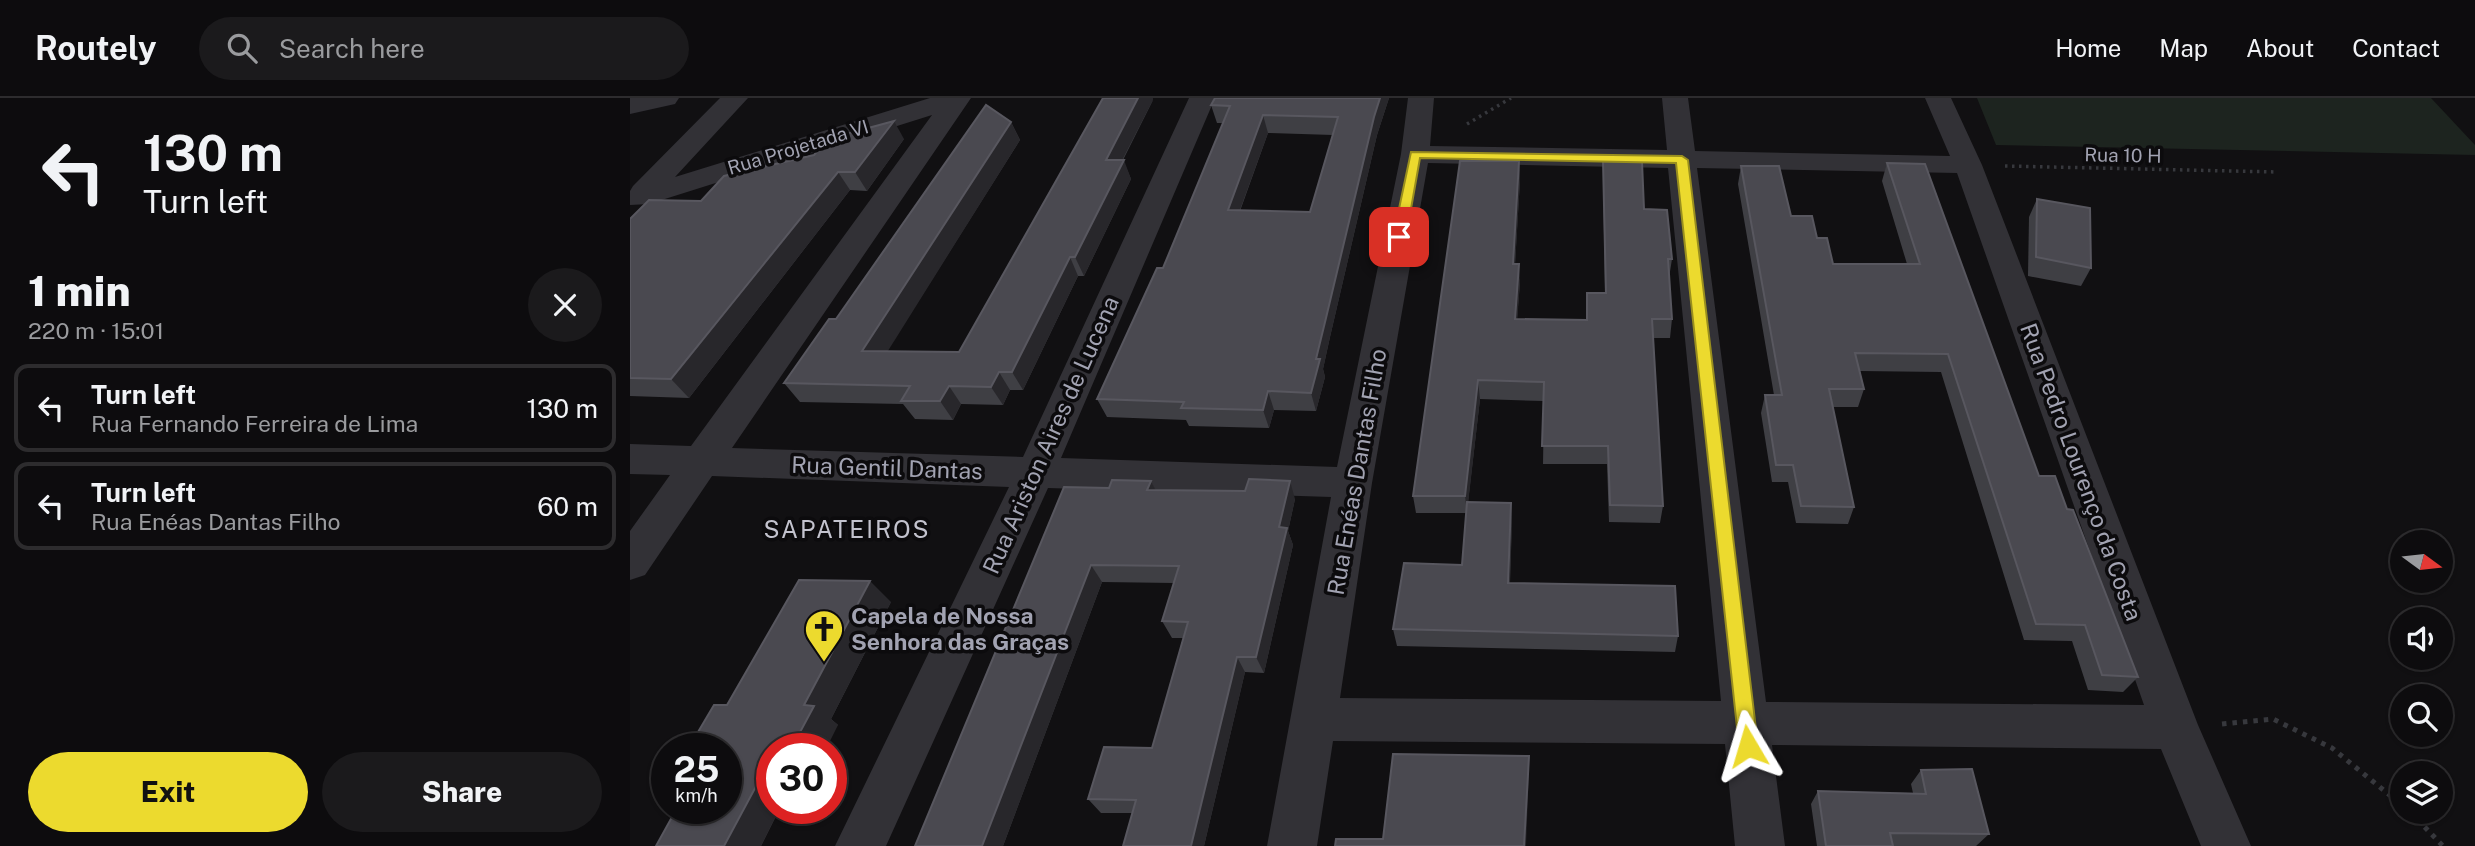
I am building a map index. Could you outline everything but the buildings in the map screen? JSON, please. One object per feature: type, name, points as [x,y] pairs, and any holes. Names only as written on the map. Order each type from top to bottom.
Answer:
[{"type":"street","points":[[630,106],[666,98]]},
{"type":"street","points":[[634,202],[735,98]]},
{"type":"street","points":[[630,563],[958,98]]},
{"type":"street","name":"Rua Projetada VI","points":[[634,202],[958,98]]},
{"type":"street","name":"Rua Ariston Aires de Lucena","points":[[860,846],[1035,473],[1202,98]]},
{"type":"street","name":"Rua Enéas Dantas Filho","points":[[1293,846],[1353,484],[1415,154],[1421,98]]},
{"type":"street","points":[[1675,98],[1760,846]]},
{"type":"street","name":"Rua Pedro Lourenço da Costa","points":[[1938,98],[1968,165],[2175,727],[2226,846]]},
{"type":"street","points":[[1415,154],[1968,165]]},
{"type":"street","name":"Rua Gentil Dantas","points":[[630,459],[1353,484]]},
{"type":"street","points":[[1315,719],[2175,727]]},
{"type":"path","name":"Rua 10 H","points":[[1968,165],[2277,172]]},
{"type":"path","points":[[2175,727],[2273,719],[2332,748],[2390,795]]},
{"type":"path","points":[[2422,824],[2443,846]]},
{"type":"shaded area","points":[[1977,98],[2431,98],[2475,145],[2475,155],[1996,145]]},
{"type":"place","name":"Capela de Nossa Senhora das Graças","points":[[824,663]]},
{"type":"district","name":"SAPATEIROS","points":[[847,530]]},
{"type":"route","points":[[1399,237],[1415,154],[1682,160],[1748,746]]}]
